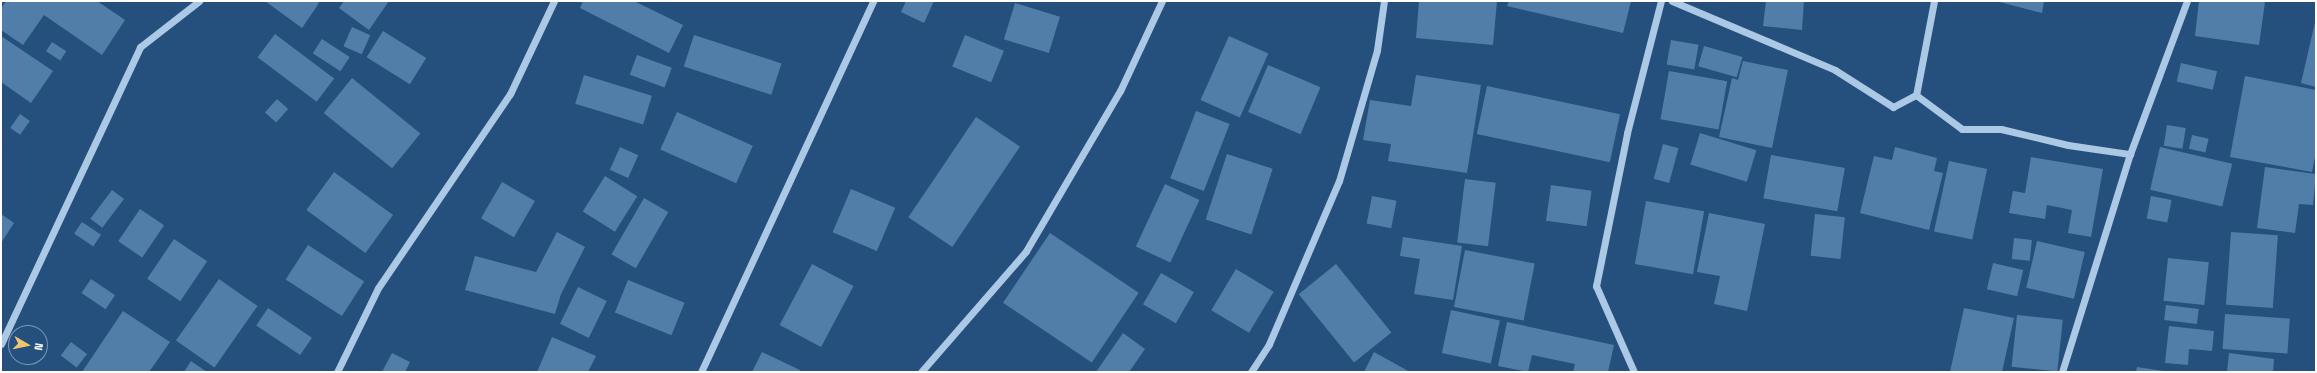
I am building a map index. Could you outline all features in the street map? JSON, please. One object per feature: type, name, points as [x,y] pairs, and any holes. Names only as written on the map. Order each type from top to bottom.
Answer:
[{"type":"street","points":[[1,344],[140,47],[199,1]]},
{"type":"street","points":[[338,372],[378,288],[510,94],[554,1]]},
{"type":"street","points":[[701,372],[873,1]]},
{"type":"street","points":[[921,372],[1026,251],[1120,91],[1162,1]]},
{"type":"street","points":[[1251,372],[1269,344],[1339,181],[1377,50],[1384,1]]},
{"type":"street","points":[[1634,372],[1596,286],[1627,133],[1661,1]]},
{"type":"street","points":[[1672,1],[1835,70],[1893,107],[1916,95]]},
{"type":"street","points":[[1916,95],[1934,1]]},
{"type":"street","points":[[2062,372],[2130,154],[2187,1]]},
{"type":"street","points":[[1916,95],[1962,129],[2002,129],[2068,145],[2130,154]]},
{"type":"building","points":[[6,1],[97,1],[125,20],[102,55],[44,15],[23,45],[1,30],[1,9]]},
{"type":"building","points":[[265,1],[316,1],[319,3],[302,28]]},
{"type":"building","points":[[344,1],[389,1],[369,30],[339,8]]},
{"type":"building","points":[[583,1],[634,1],[683,25],[669,53],[580,8]]},
{"type":"building","points":[[906,1],[934,1],[924,23],[901,12]]},
{"type":"building","points":[[1419,1],[1497,1],[1493,45],[1416,38]]},
{"type":"building","points":[[1509,1],[1631,1],[1623,33],[1507,6]]},
{"type":"building","points":[[1766,1],[1804,1],[1802,30],[1763,26]]},
{"type":"building","points":[[1996,1],[2044,1],[2042,13]]},
{"type":"building","points":[[2199,1],[2265,2],[2259,45],[2195,36]]},
{"type":"building","points":[[1015,3],[1060,17],[1049,53],[1004,39]]},
{"type":"building","points":[[2316,18],[2316,87],[2301,83]]},
{"type":"building","points":[[352,27],[370,35],[362,54],[343,46]]},
{"type":"building","points":[[383,31],[426,58],[410,84],[367,57]]},
{"type":"building","points":[[275,34],[334,79],[317,102],[258,57]]},
{"type":"building","points":[[694,35],[781,63],[771,95],[684,66]]},
{"type":"building","points":[[965,35],[1004,51],[991,82],[952,67]]},
{"type":"building","points":[[1,36],[53,71],[31,103],[1,82]]},
{"type":"building","points":[[1229,36],[1268,53],[1240,117],[1201,100]]},
{"type":"building","points":[[322,39],[350,57],[340,71],[313,53]]},
{"type":"building","points":[[1671,40],[1699,45],[1694,69],[1667,65]]},
{"type":"building","points":[[52,42],[66,51],[60,60],[46,51]]},
{"type":"building","points":[[1704,46],[1742,57],[1737,77],[1698,66]]},
{"type":"building","points":[[637,55],[672,68],[665,87],[630,75]]},
{"type":"building","points":[[1743,61],[1788,70],[1772,148],[1719,137],[1732,78],[1738,80]]},
{"type":"building","points":[[2181,63],[2217,71],[2213,90],[2177,82]]},
{"type":"building","points":[[1268,65],[1320,87],[1301,134],[1248,112]]},
{"type":"building","points":[[1669,71],[1727,81],[1719,130],[1660,119]]},
{"type":"building","points":[[584,75],[652,96],[643,124],[575,104]]},
{"type":"building","points":[[1416,75],[1481,85],[1467,173],[1388,161],[1391,144],[1363,140],[1370,100],[1411,106]]},
{"type":"building","points":[[2245,76],[2316,90],[2316,152],[2312,172],[2230,157]]},
{"type":"building","points":[[352,78],[420,133],[392,168],[324,113]]},
{"type":"building","points":[[1487,86],[1620,114],[1610,162],[1477,134]]},
{"type":"building","points":[[277,99],[288,109],[276,122],[265,112]]},
{"type":"building","points":[[1196,111],[1230,124],[1204,191],[1170,178]]},
{"type":"building","points":[[677,112],[753,146],[736,183],[660,149]]},
{"type":"building","points":[[20,114],[30,121],[20,135],[10,128]]},
{"type":"building","points":[[976,117],[1020,147],[952,247],[908,217]]},
{"type":"building","points":[[2167,125],[2186,128],[2182,149],[2164,146]]},
{"type":"building","points":[[1700,133],[1756,150],[1747,182],[1690,165]]},
{"type":"building","points":[[2192,135],[2209,139],[2205,152],[2189,149]]},
{"type":"building","points":[[1663,144],[1678,148],[1669,183],[1654,179]]},
{"type":"building","points":[[620,147],[638,155],[628,178],[610,170]]},
{"type":"building","points":[[1895,147],[1937,158],[1934,171],[1943,173],[1929,230],[1860,213],[1874,156],[1892,160]]},
{"type":"building","points":[[2160,147],[2232,164],[2222,207],[2150,190]]},
{"type":"building","points":[[1227,154],[1273,169],[1251,234],[1206,220]]},
{"type":"building","points":[[1771,155],[1845,168],[1837,211],[1763,198]]},
{"type":"building","points":[[2031,157],[2103,169],[2091,237],[2068,233],[2072,210],[2047,205],[2045,219],[2009,213],[2013,191],[2025,193]]},
{"type":"building","points":[[1949,161],[1987,169],[1972,240],[1934,231]]},
{"type":"building","points":[[2265,167],[2316,174],[2313,205],[2299,204],[2295,233],[2257,228]]},
{"type":"building","points":[[334,172],[393,215],[365,253],[306,210]]},
{"type":"building","points":[[605,176],[637,196],[615,232],[583,212]]},
{"type":"building","points":[[1465,179],[1496,183],[1488,246],[1457,243]]},
{"type":"building","points":[[502,182],[535,201],[514,237],[481,218]]},
{"type":"building","points":[[1165,184],[1199,200],[1170,263],[1136,247]]},
{"type":"building","points":[[1551,185],[1592,191],[1587,226],[1546,221]]},
{"type":"building","points":[[851,189],[895,208],[877,251],[833,232]]},
{"type":"building","points":[[112,190],[124,199],[102,228],[90,219]]},
{"type":"building","points":[[1372,196],[1397,201],[1391,228],[1367,223]]},
{"type":"building","points":[[2151,196],[2172,200],[2167,223],[2147,219]]},
{"type":"building","points":[[644,198],[668,212],[636,268],[612,254]]},
{"type":"building","points":[[1646,201],[1704,211],[1693,274],[1635,264]]},
{"type":"building","points":[[140,209],[164,225],[142,258],[118,241]]},
{"type":"building","points":[[1709,213],[1765,224],[1747,311],[1714,304],[1720,276],[1697,272]]},
{"type":"building","points":[[1,214],[14,223],[1,243]]},
{"type":"building","points":[[1815,214],[1845,217],[1840,259],[1811,256]]},
{"type":"building","points":[[82,222],[101,235],[93,246],[74,234]]},
{"type":"building","points":[[557,232],[585,247],[561,294],[555,314],[465,290],[475,256],[536,272]]},
{"type":"building","points":[[2231,232],[2278,235],[2273,308],[2226,305]]},
{"type":"building","points":[[1050,233],[1139,293],[1092,362],[1003,303]]},
{"type":"building","points":[[1403,237],[1462,246],[1453,300],[1414,294],[1420,259],[1400,256]]},
{"type":"building","points":[[2014,238],[2032,240],[2030,261],[2012,259]]},
{"type":"building","points":[[174,239],[207,261],[180,301],[147,279]]},
{"type":"building","points":[[2037,241],[2085,252],[2074,299],[2026,288]]},
{"type":"building","points":[[308,245],[364,281],[342,316],[286,279]]},
{"type":"building","points":[[1465,250],[1535,264],[1524,320],[1454,307]]},
{"type":"building","points":[[2168,258],[2209,262],[2204,305],[2164,301]]},
{"type":"building","points":[[1993,263],[2023,270],[2017,296],[1987,289]]},
{"type":"building","points":[[812,264],[853,286],[821,347],[780,325]]},
{"type":"building","points":[[1336,264],[1391,332],[1354,363],[1299,294]]},
{"type":"building","points":[[1236,269],[1274,292],[1249,333],[1211,310]]},
{"type":"building","points":[[1161,273],[1194,292],[1176,323],[1143,304]]},
{"type":"building","points":[[91,279],[115,295],[106,309],[81,293]]},
{"type":"building","points":[[219,279],[258,306],[214,367],[176,340]]},
{"type":"building","points":[[628,280],[685,303],[671,335],[615,312]]},
{"type":"building","points":[[578,287],[607,301],[589,338],[560,324]]},
{"type":"building","points":[[2166,305],[2199,309],[2197,324],[2164,320]]},
{"type":"building","points":[[268,308],[312,338],[300,355],[256,325]]},
{"type":"building","points":[[1964,308],[2014,318],[2002,372],[1950,372]]},
{"type":"building","points":[[1451,310],[1500,320],[1491,363],[1442,353]]},
{"type":"building","points":[[123,311],[170,342],[149,372],[82,372]]},
{"type":"building","points":[[2225,314],[2290,319],[2287,353],[2223,349]]},
{"type":"building","points":[[2017,315],[2063,320],[2057,372],[2012,367]]},
{"type":"building","points":[[1507,322],[1614,345],[1608,372],[1573,372],[1575,364],[1532,355],[1528,372],[1498,366]]},
{"type":"building","points":[[2169,326],[2214,331],[2212,351],[2189,349],[2188,365],[2165,363]]},
{"type":"building","points":[[1123,333],[1145,349],[1129,372],[1096,372]]},
{"type":"building","points":[[552,337],[596,356],[588,372],[537,372]]},
{"type":"building","points":[[71,342],[87,354],[77,368],[61,356]]},
{"type":"building","points":[[762,352],[800,370],[799,372],[752,372]]},
{"type":"building","points":[[1374,352],[1410,372],[1364,372]]},
{"type":"building","points":[[392,353],[410,362],[405,372],[382,372]]},
{"type":"building","points":[[2229,353],[2274,359],[2273,372],[2227,372]]},
{"type":"building","points":[[191,361],[207,372],[184,372]]},
{"type":"building","points":[[2137,367],[2164,371],[2164,372],[2136,372]]}]
